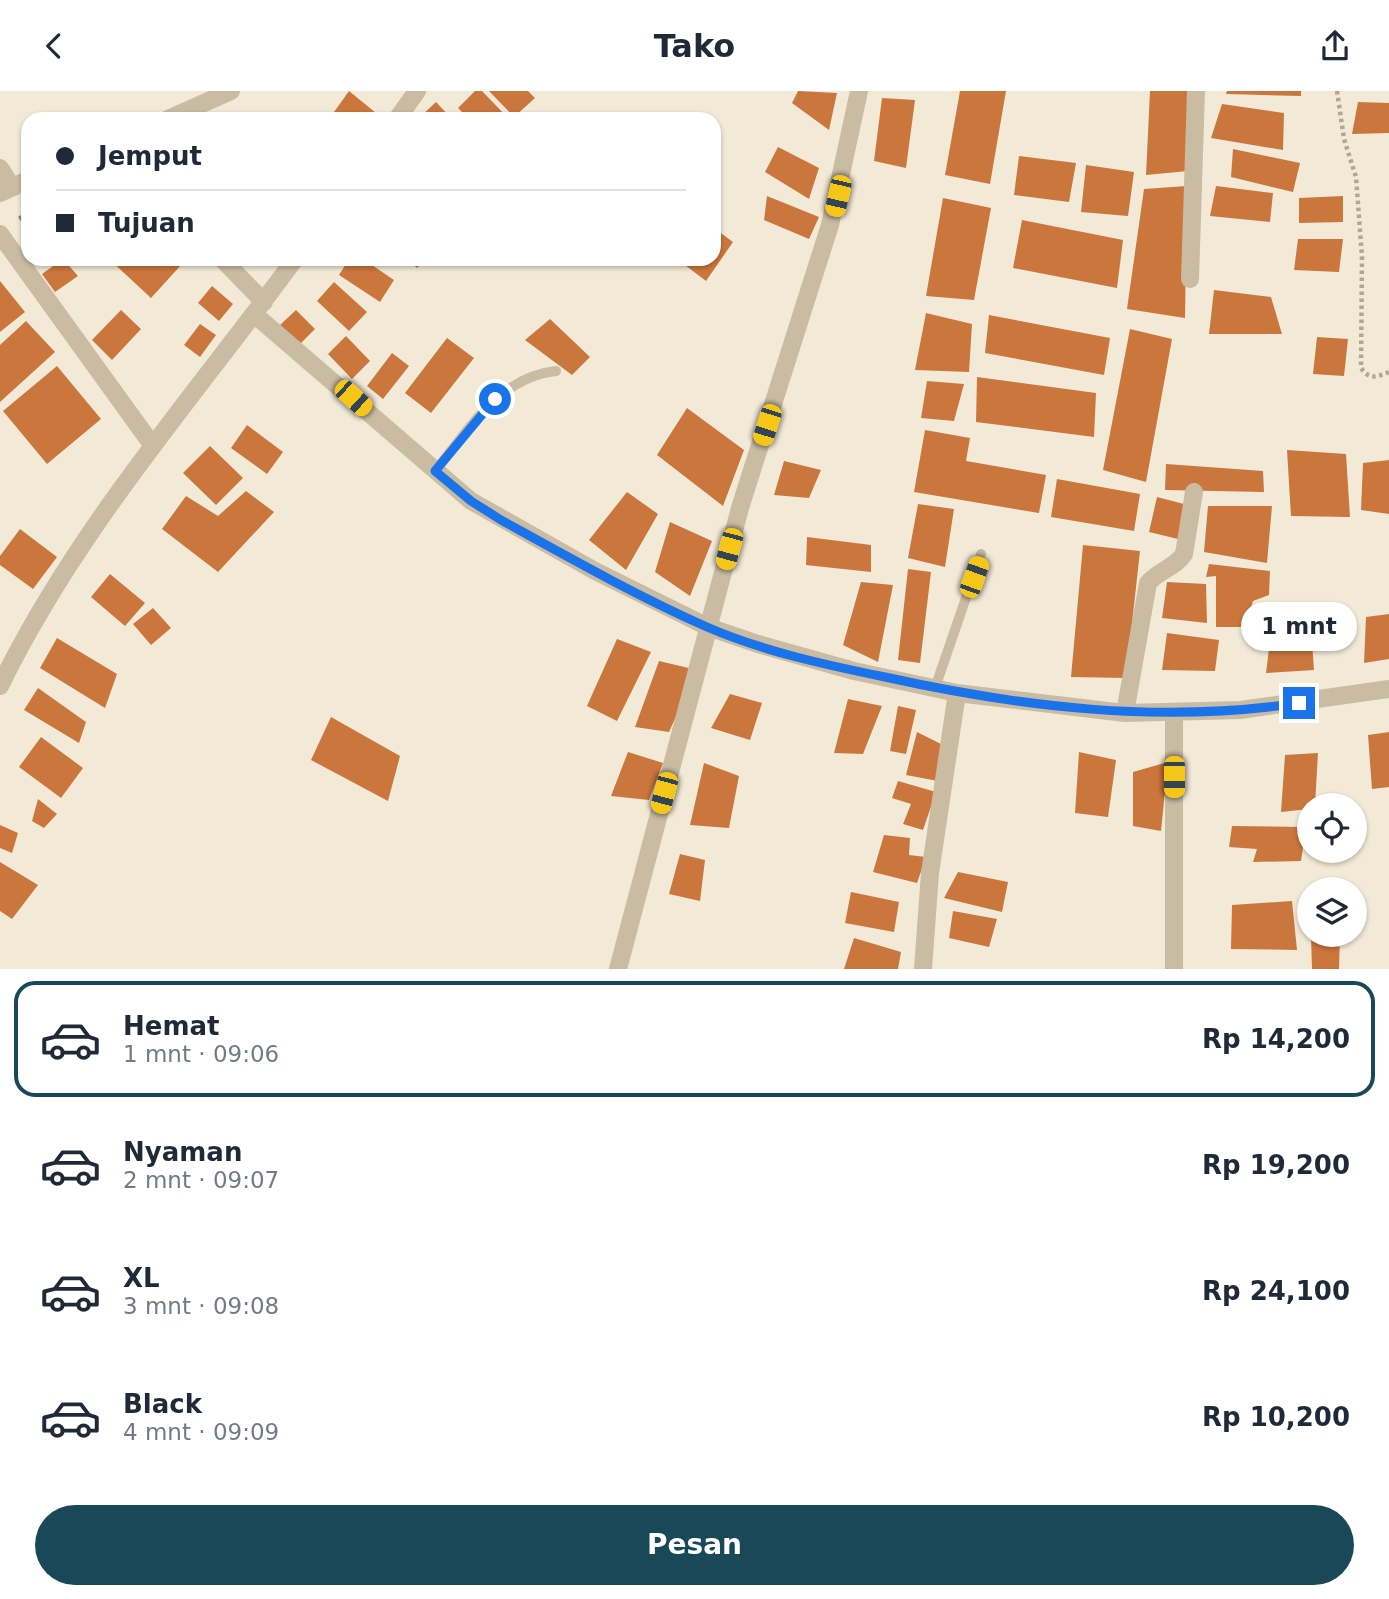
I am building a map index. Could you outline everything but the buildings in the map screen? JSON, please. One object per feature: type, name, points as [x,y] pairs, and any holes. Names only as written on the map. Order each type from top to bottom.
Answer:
[{"type":"street","points":[[184,112],[231,91]]},
{"type":"street","points":[[402,112],[417,91]]},
{"type":"street","points":[[618,969],[740,508],[830,225],[859,91]]},
{"type":"street","points":[[1190,279],[1196,91]]},
{"type":"street","points":[[0,168],[13,187]]},
{"type":"street","points":[[0,234],[21,263]]},
{"type":"street","points":[[23,266],[153,446]]},
{"type":"street","points":[[227,266],[259,308],[471,501],[501,520],[708,627],[854,671],[957,693],[1125,713],[1270,708],[1389,689]]},
{"type":"street","points":[[0,686],[43,604],[153,446],[290,266]]},
{"type":"street","points":[[1125,713],[1148,583],[1184,554],[1194,492]]},
{"type":"street","points":[[923,969],[930,873],[957,693]]},
{"type":"street","points":[[1174,713],[1174,969]]},
{"type":"lane","points":[[435,471],[509,387],[536,373],[556,371]]},
{"type":"lane","points":[[935,688],[981,554]]},
{"type":"path","points":[[1337,91],[1344,139],[1356,177],[1362,257],[1362,368],[1366,375],[1374,378],[1389,372]]},
{"type":"route","points":[[495,399],[435,471],[471,501],[501,520],[595,571],[708,627],[854,671],[957,693],[1070,708],[1125,713],[1174,713],[1240,711],[1299,703]]}]
